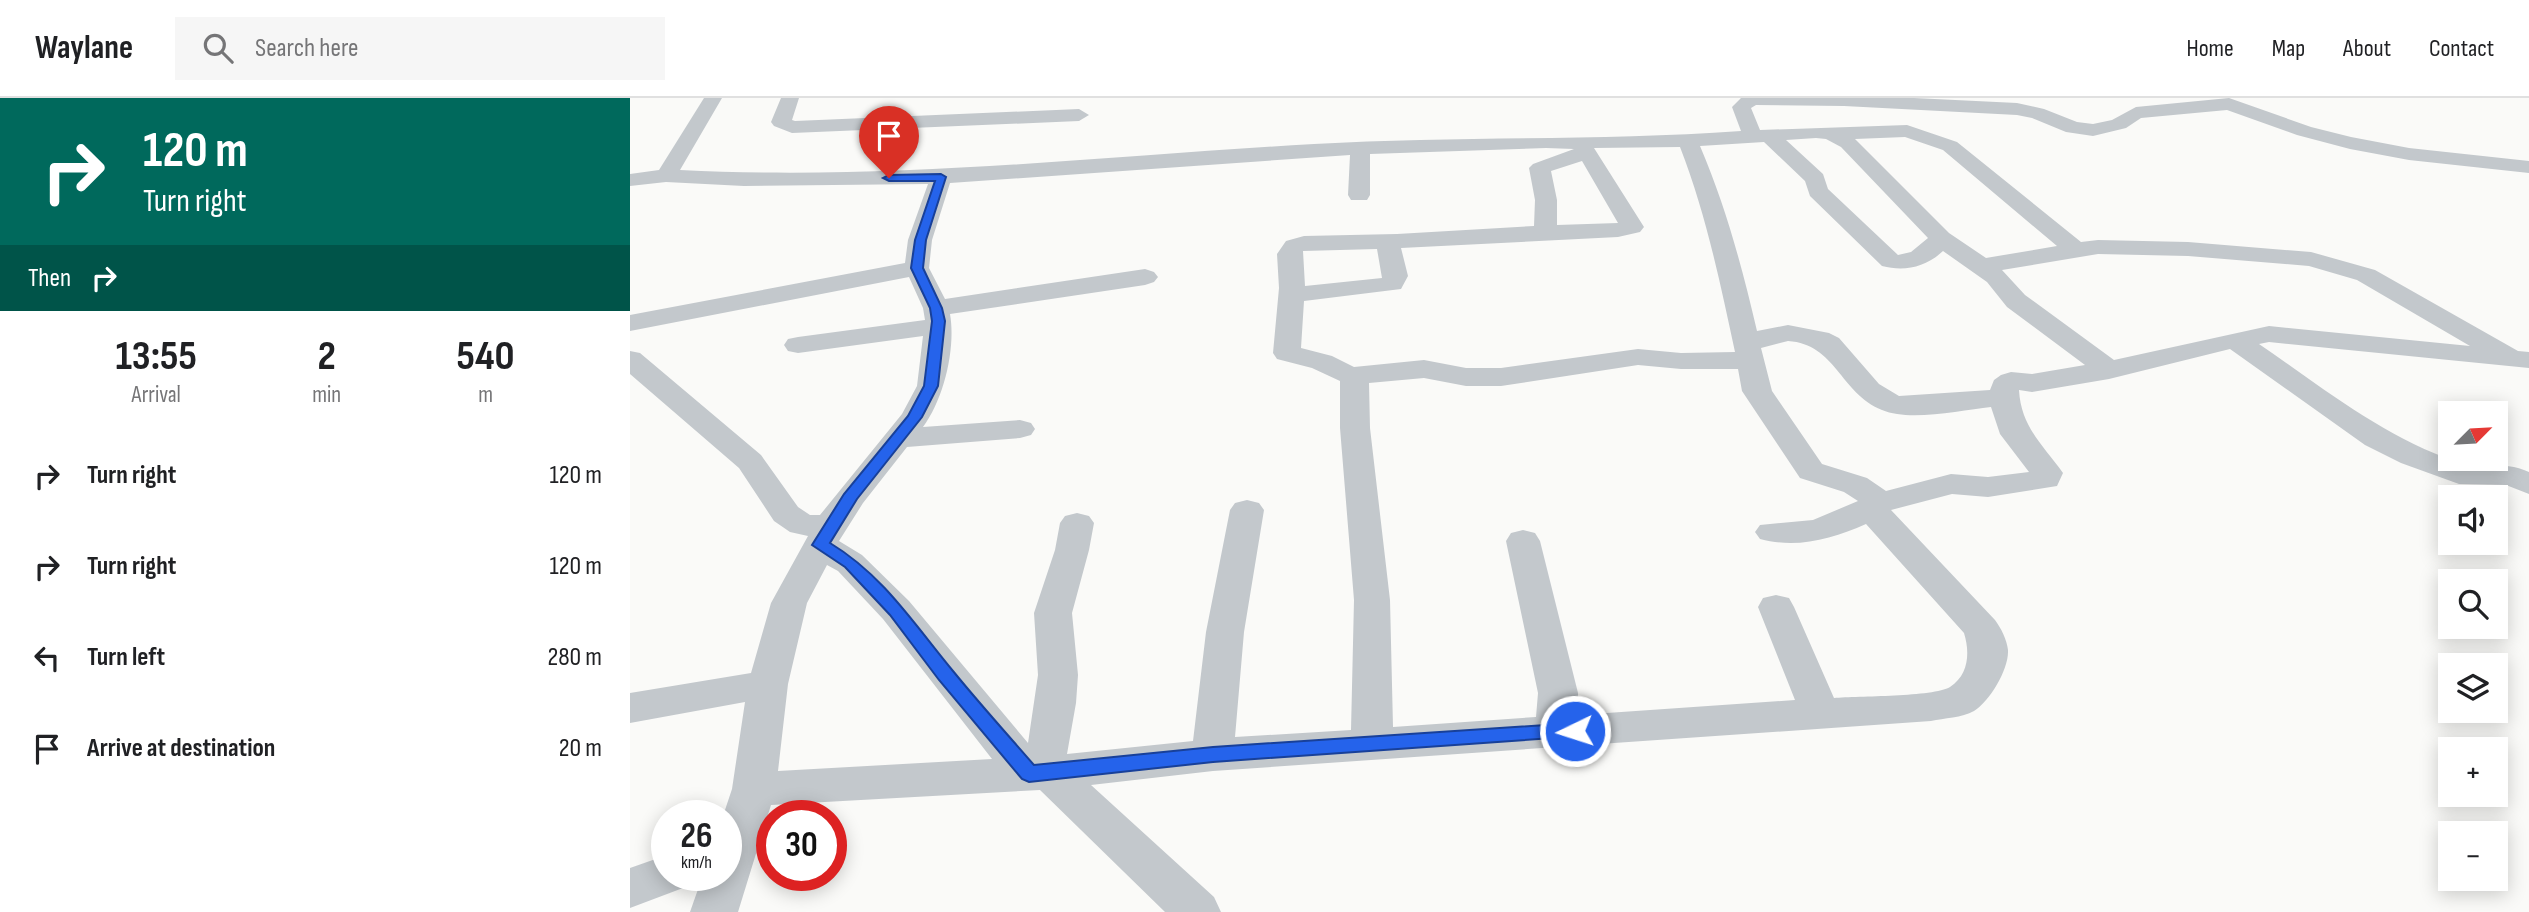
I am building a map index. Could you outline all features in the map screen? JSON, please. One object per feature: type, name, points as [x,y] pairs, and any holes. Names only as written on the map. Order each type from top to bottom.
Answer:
[{"type":"street","points":[[666,176],[713,98]]},
{"type":"street","points":[[790,98],[781,121],[792,127],[1079,115]]},
{"type":"street","points":[[1941,238],[1927,254],[1902,262],[1891,261],[1818,191],[1815,179],[1761,136],[1741,107],[1751,99],[1843,100],[2017,109],[2037,113],[2060,125],[2093,130],[2119,124],[2136,113],[2229,104],[2304,131],[2350,143],[2409,154],[2529,167]]},
{"type":"street","points":[[630,180],[666,176],[744,180],[941,177],[1217,156],[1360,149],[1583,147],[1816,132],[1831,134],[1907,131],[1950,146],[2077,251]]},
{"type":"street","points":[[1831,134],[1848,143],[1941,238],[1996,277],[2016,301],[2109,370]]},
{"type":"street","points":[[754,789],[1041,773],[1213,755],[1821,714],[1931,706],[1959,701],[1977,686],[1986,665],[1989,652],[1982,629],[1875,505],[1868,489],[1811,471],[1757,391],[1725,244],[1709,193],[1688,141]]},
{"type":"street","points":[[1583,147],[1632,227],[1618,230],[1388,242],[1304,243],[1294,246],[1289,254],[1292,295],[1287,353],[1322,362],[1344,374],[1354,376],[1424,369],[1466,377],[1501,377],[1638,358],[1681,361],[1749,353]]},
{"type":"street","points":[[1545,232],[1546,200],[1540,168],[1583,147]]},
{"type":"street","points":[[1359,195],[1360,149]]},
{"type":"street","points":[[742,819],[754,789],[768,684],[789,603],[825,536],[850,497],[915,417],[931,386],[937,317],[917,268],[920,240],[941,177]]},
{"type":"street","points":[[1292,295],[1392,284],[1395,276],[1388,242]]},
{"type":"street","points":[[1981,266],[2112,247],[2188,249],[2311,258],[2366,275],[2520,360]]},
{"type":"street","points":[[630,323],[917,268]]},
{"type":"street","points":[[798,345],[1145,277]]},
{"type":"street","points":[[1749,353],[1755,340],[1780,334],[1803,334],[1829,344],[1870,390],[1900,406],[2004,397]]},
{"type":"street","points":[[1772,533],[1805,535],[1875,505],[1943,485],[2003,486],[2046,479],[2047,473],[2015,435],[2005,414],[2004,386],[2008,382],[2044,382],[2109,370],[2235,340],[2287,334],[2520,360]]},
{"type":"street","points":[[2235,340],[2376,438],[2412,457],[2459,474],[2512,476],[2529,484]]},
{"type":"street","points":[[630,359],[750,462],[786,514],[825,536],[896,610],[946,675],[1041,773],[1197,912]]},
{"type":"street","points":[[1354,376],[1355,428],[1372,600],[1372,744]]},
{"type":"street","points":[[898,438],[1020,429]]},
{"type":"street","points":[[1213,755],[1216,704],[1231,583],[1247,510]]},
{"type":"street","points":[[1041,773],[1056,703],[1058,675],[1053,612],[1072,550],[1077,523]]},
{"type":"street","points":[[1523,541],[1558,693],[1558,714],[1549,732]]},
{"type":"street","points":[[1776,607],[1821,714]]},
{"type":"street","points":[[630,708],[768,684]]},
{"type":"street","points":[[630,887],[651,880]]},
{"type":"street","points":[[714,912],[719,891]]},
{"type":"route","points":[[889,178],[941,177],[920,240],[917,268],[936,308],[939,321],[931,386],[915,417],[850,497],[820,545],[850,563],[896,610],[946,675],[1029,774],[1050,774],[1213,755],[1575,731]]}]
